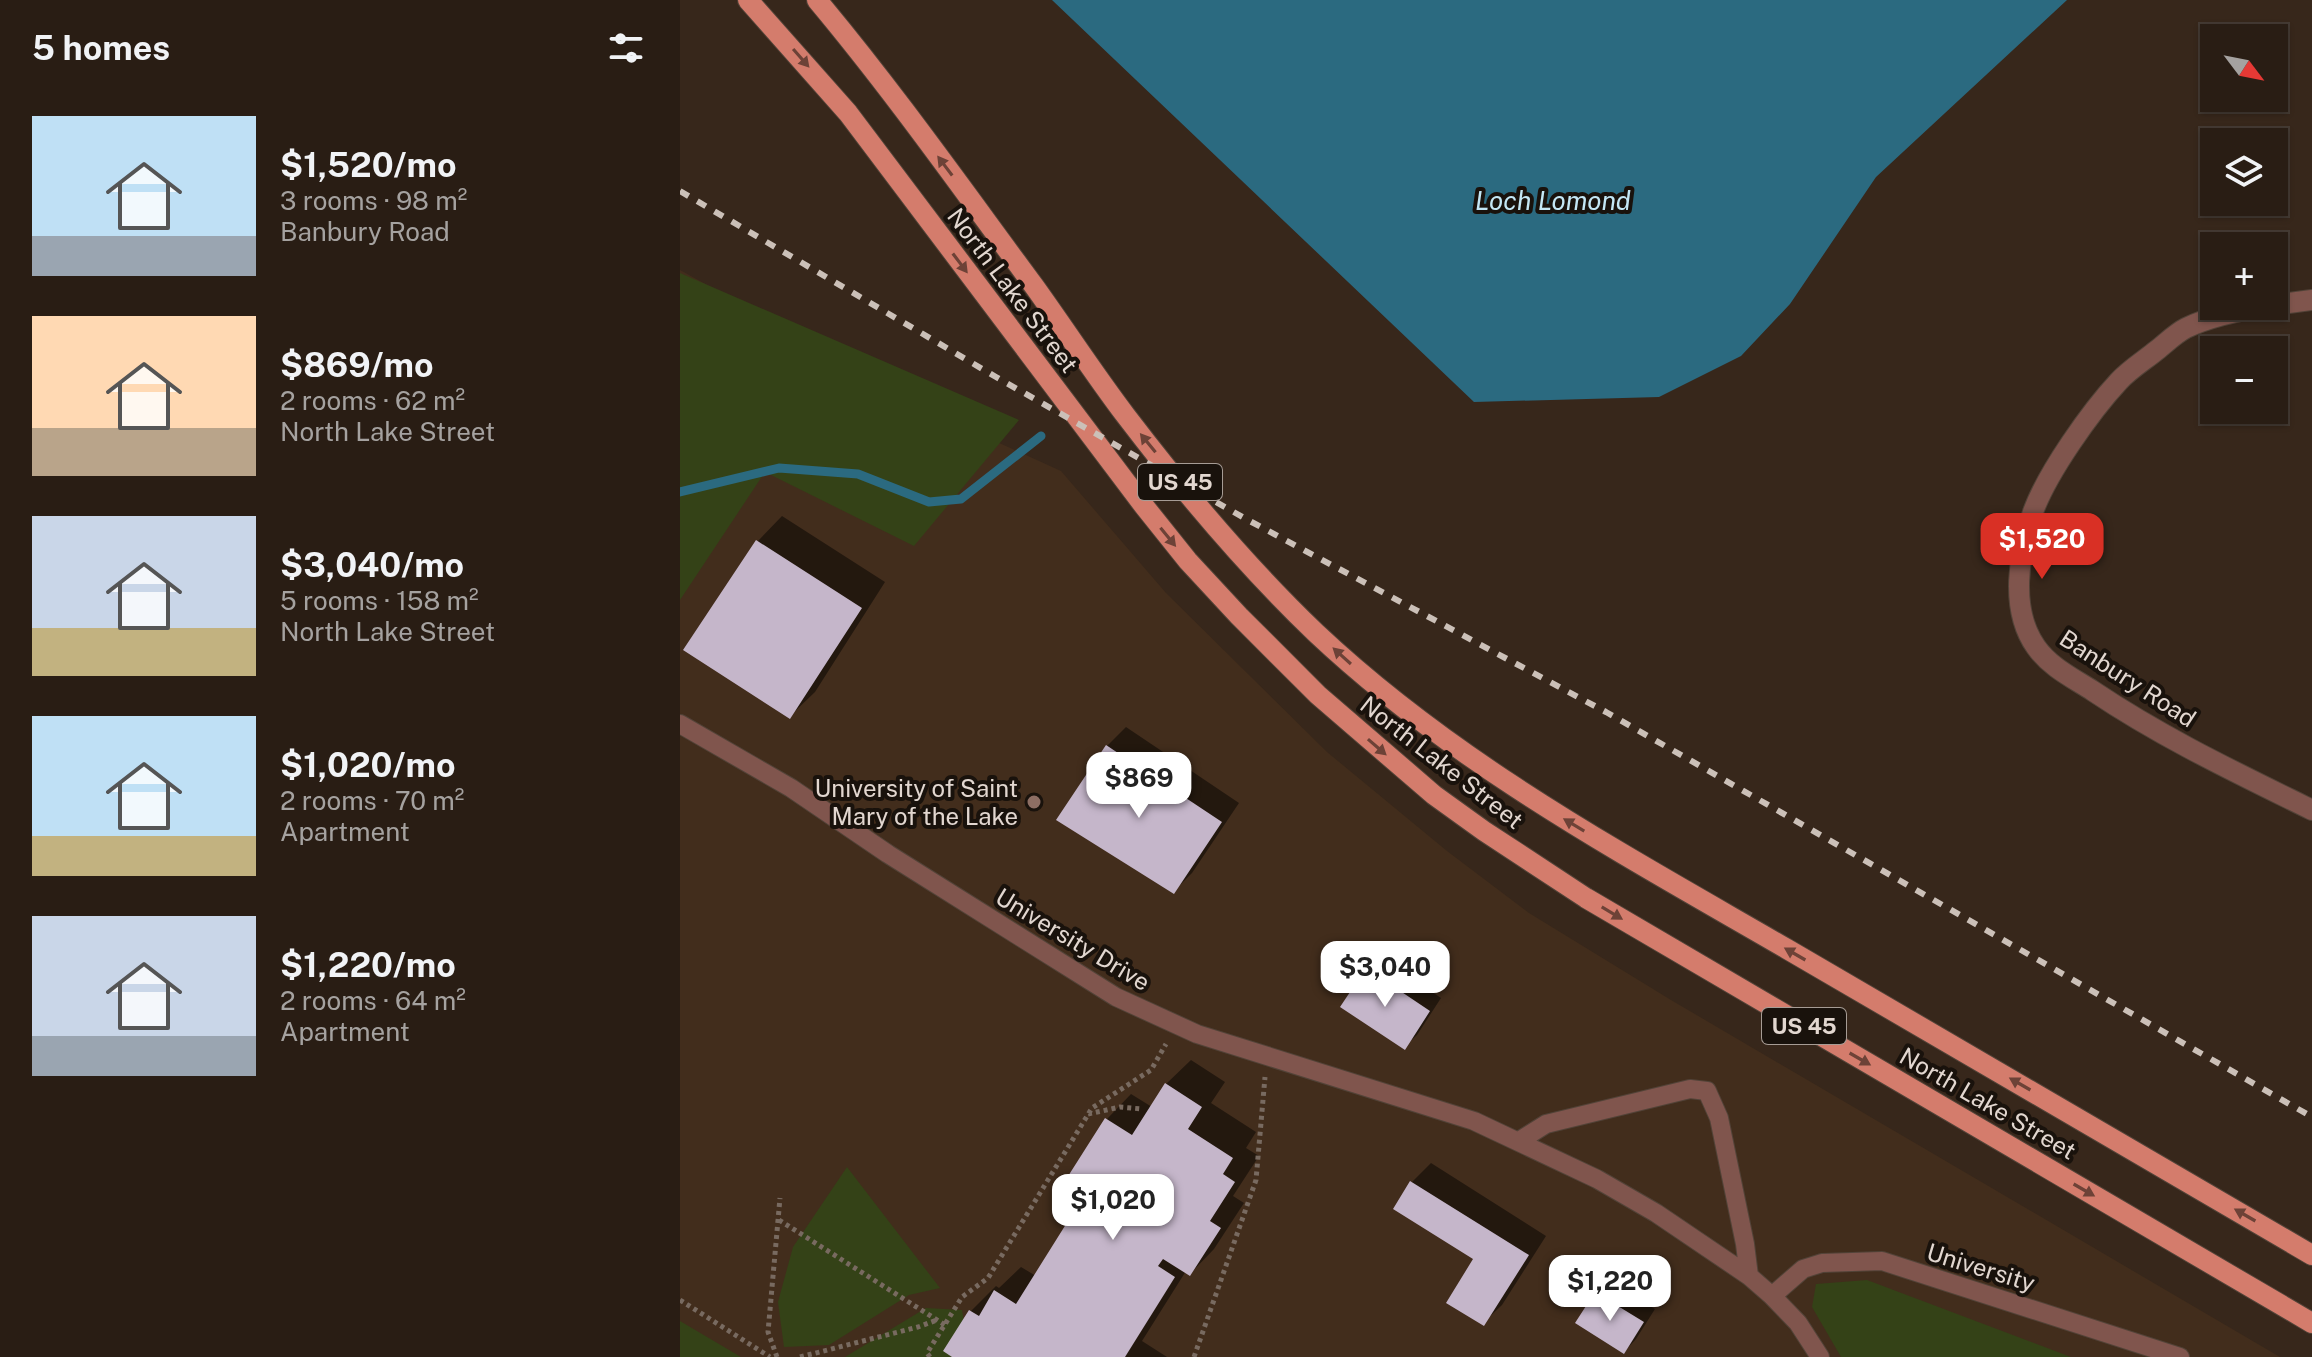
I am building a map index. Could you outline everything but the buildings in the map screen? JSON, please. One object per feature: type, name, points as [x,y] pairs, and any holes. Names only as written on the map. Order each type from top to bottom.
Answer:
[{"type":"main road","name":"North Lake Street","points":[[748,0],[848,113],[1102,453],[1188,561],[1318,695],[1389,757],[1484,831],[1586,898],[2312,1323]]},
{"type":"main road","name":"North Lake Street","points":[[817,0],[901,107],[1126,416],[1198,505],[1314,631],[1367,678],[1446,742],[1571,824],[2312,1255]]},
{"type":"street","name":"Banbury Road","points":[[2288,304],[2312,300]]},
{"type":"street","name":"Banbury Road","points":[[2212,320],[2185,329],[2121,378],[2093,411],[2034,509],[2025,540],[2018,598],[2027,629],[2049,662],[2136,720],[2195,753],[2312,810]]},
{"type":"lane","name":"University Drive","points":[[680,724],[791,788],[888,854],[1116,997],[1197,1034],[1474,1121],[1609,1186],[1656,1213],[1749,1276],[1798,1323],[1820,1357]]},
{"type":"lane","points":[[1519,1141],[1546,1124],[1690,1089],[1707,1091],[1719,1118],[1749,1276]]},
{"type":"lane","name":"University","points":[[1772,1296],[1803,1269],[1822,1263],[1882,1261],[2180,1357]]},
{"type":"path","points":[[930,1357],[927,1353],[962,1297],[988,1278],[1092,1108],[1151,1070],[1178,1025]]},
{"type":"path","points":[[1194,1357],[1256,1180],[1267,1056]]},
{"type":"path","points":[[1088,1114],[1120,1107],[1142,1109]]},
{"type":"path","points":[[777,1357],[768,1332],[780,1198]]},
{"type":"path","points":[[779,1220],[945,1325]]},
{"type":"path","points":[[680,1300],[770,1357]]},
{"type":"path","points":[[800,1357],[937,1320]]},
{"type":"shaded area","name":"University of Saint Mary of the Lake","points":[[680,270],[964,427],[1061,471],[1166,593],[1327,752],[1447,851],[1529,913],[1671,1000],[2280,1357],[680,1357]]},
{"type":"green space","points":[[680,273],[1019,420],[914,546],[765,472],[680,600]]},
{"type":"green space","points":[[847,1167],[940,1288],[909,1295],[829,1345],[784,1347],[778,1302],[793,1247]]},
{"type":"green space","points":[[1867,1280],[2071,1357],[1841,1357],[1812,1307],[1816,1284]]},
{"type":"green space","points":[[926,1308],[962,1310],[966,1333],[951,1357],[845,1357]]},
{"type":"green space","points":[[680,1321],[741,1357],[680,1357]]},
{"type":"water","name":"Loch Lomond","points":[[1052,0],[2067,0],[1876,177],[1790,304],[1741,356],[1659,397],[1474,402]]},
{"type":"waterway","points":[[680,492],[779,468],[858,474],[929,502],[961,499],[1041,436]]},
{"type":"railway","points":[[680,191],[996,377],[1246,519],[1606,712],[2312,1117]]},
{"type":"place","name":"University of Saint Mary of the Lake","points":[[1034,802]]}]
